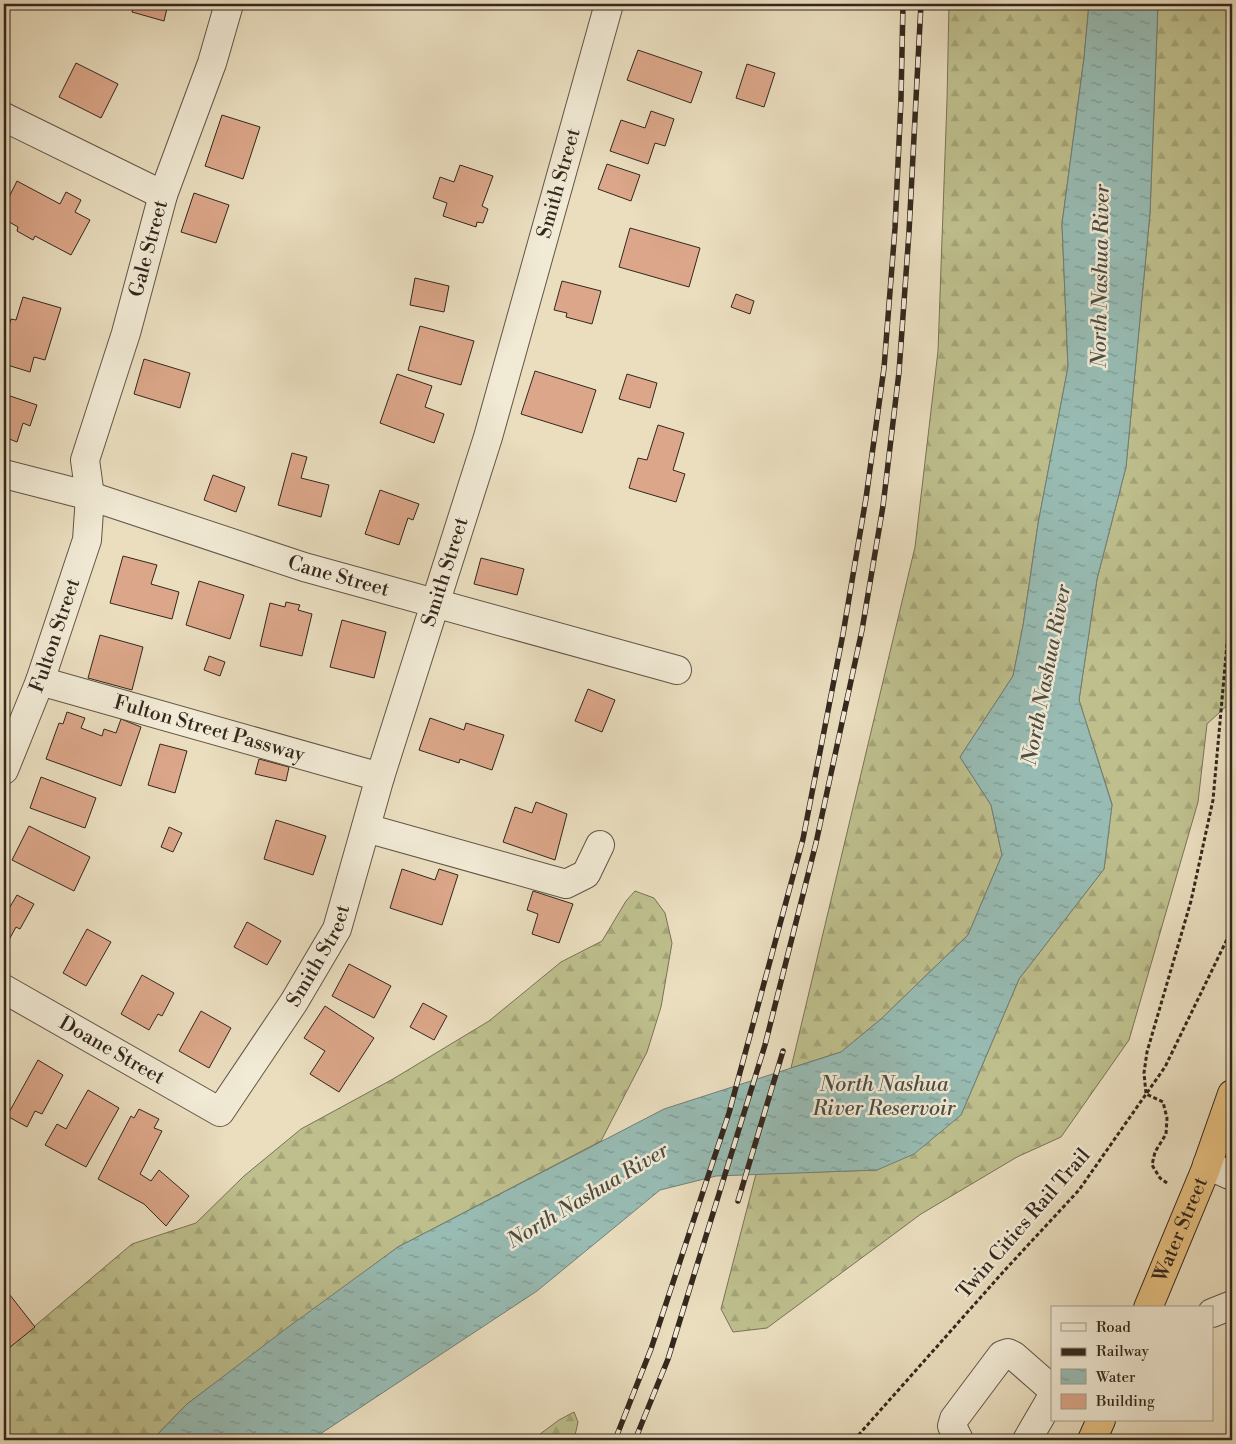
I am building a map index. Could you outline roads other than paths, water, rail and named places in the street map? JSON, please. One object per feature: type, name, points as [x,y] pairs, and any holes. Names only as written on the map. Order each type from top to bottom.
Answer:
[{"type":"highway","name":"Water Street","points":[[1150,1306],[1207,1165],[1232,1094]]},
{"type":"highway","points":[[1092,1440],[1100,1422]]},
{"type":"street","name":"Gale Street","points":[[90,496],[85,460],[126,333],[163,195],[212,63],[229,4]]},
{"type":"street","name":"Smith Street","points":[[220,1112],[294,1002],[337,929],[380,777],[488,437],[609,4]]},
{"type":"street","points":[[4,117],[163,195]]},
{"type":"street","name":"Cane Street","points":[[4,474],[90,496],[304,567],[676,670]]},
{"type":"street","name":"Fulton Street","points":[[4,770],[40,681],[86,540],[90,496]]},
{"type":"street","name":"Fulton Street Passway","points":[[40,681],[380,777]]},
{"type":"street","points":[[366,828],[566,884],[586,874],[600,845]]},
{"type":"street","name":"Doane Street","points":[[4,989],[220,1112]]},
{"type":"street","points":[[1207,1165],[1232,1176]]},
{"type":"street","points":[[1214,1312],[1232,1305]]},
{"type":"street","points":[[959,1440],[952,1426],[954,1419],[1002,1354],[1008,1353],[1014,1356],[1051,1387]]},
{"type":"street","points":[[1027,1440],[1051,1399]]},
{"type":"water","name":"North Nashua River Reservoir","points":[[1089,4],[1158,4],[1150,213],[1126,467],[1097,579],[1079,700],[1112,805],[1104,869],[1019,979],[961,1115],[914,1154],[877,1170],[716,1176],[660,1190],[537,1291],[311,1440],[152,1440],[187,1404],[398,1247],[664,1109],[841,1052],[881,1019],[968,935],[1002,855],[991,805],[960,757],[1013,676],[1023,626],[1038,524],[1068,367],[1062,224],[1084,58]]},
{"type":"railway","points":[[615,1440],[651,1349],[729,1113],[803,839],[843,634],[866,498],[884,368],[895,228],[903,4]]},
{"type":"railway","points":[[635,1440],[668,1359],[765,1045],[816,843],[862,630],[883,506],[899,372],[909,232],[921,4]]},
{"type":"railway","points":[[738,1201],[783,1051]]},
{"type":"water label","name":"North Nashua River","points":[[1101,276]]},
{"type":"water label","name":"North Nashua River","points":[[1047,675]]},
{"type":"water label","name":"North Nashua River","points":[[588,1196]]}]
